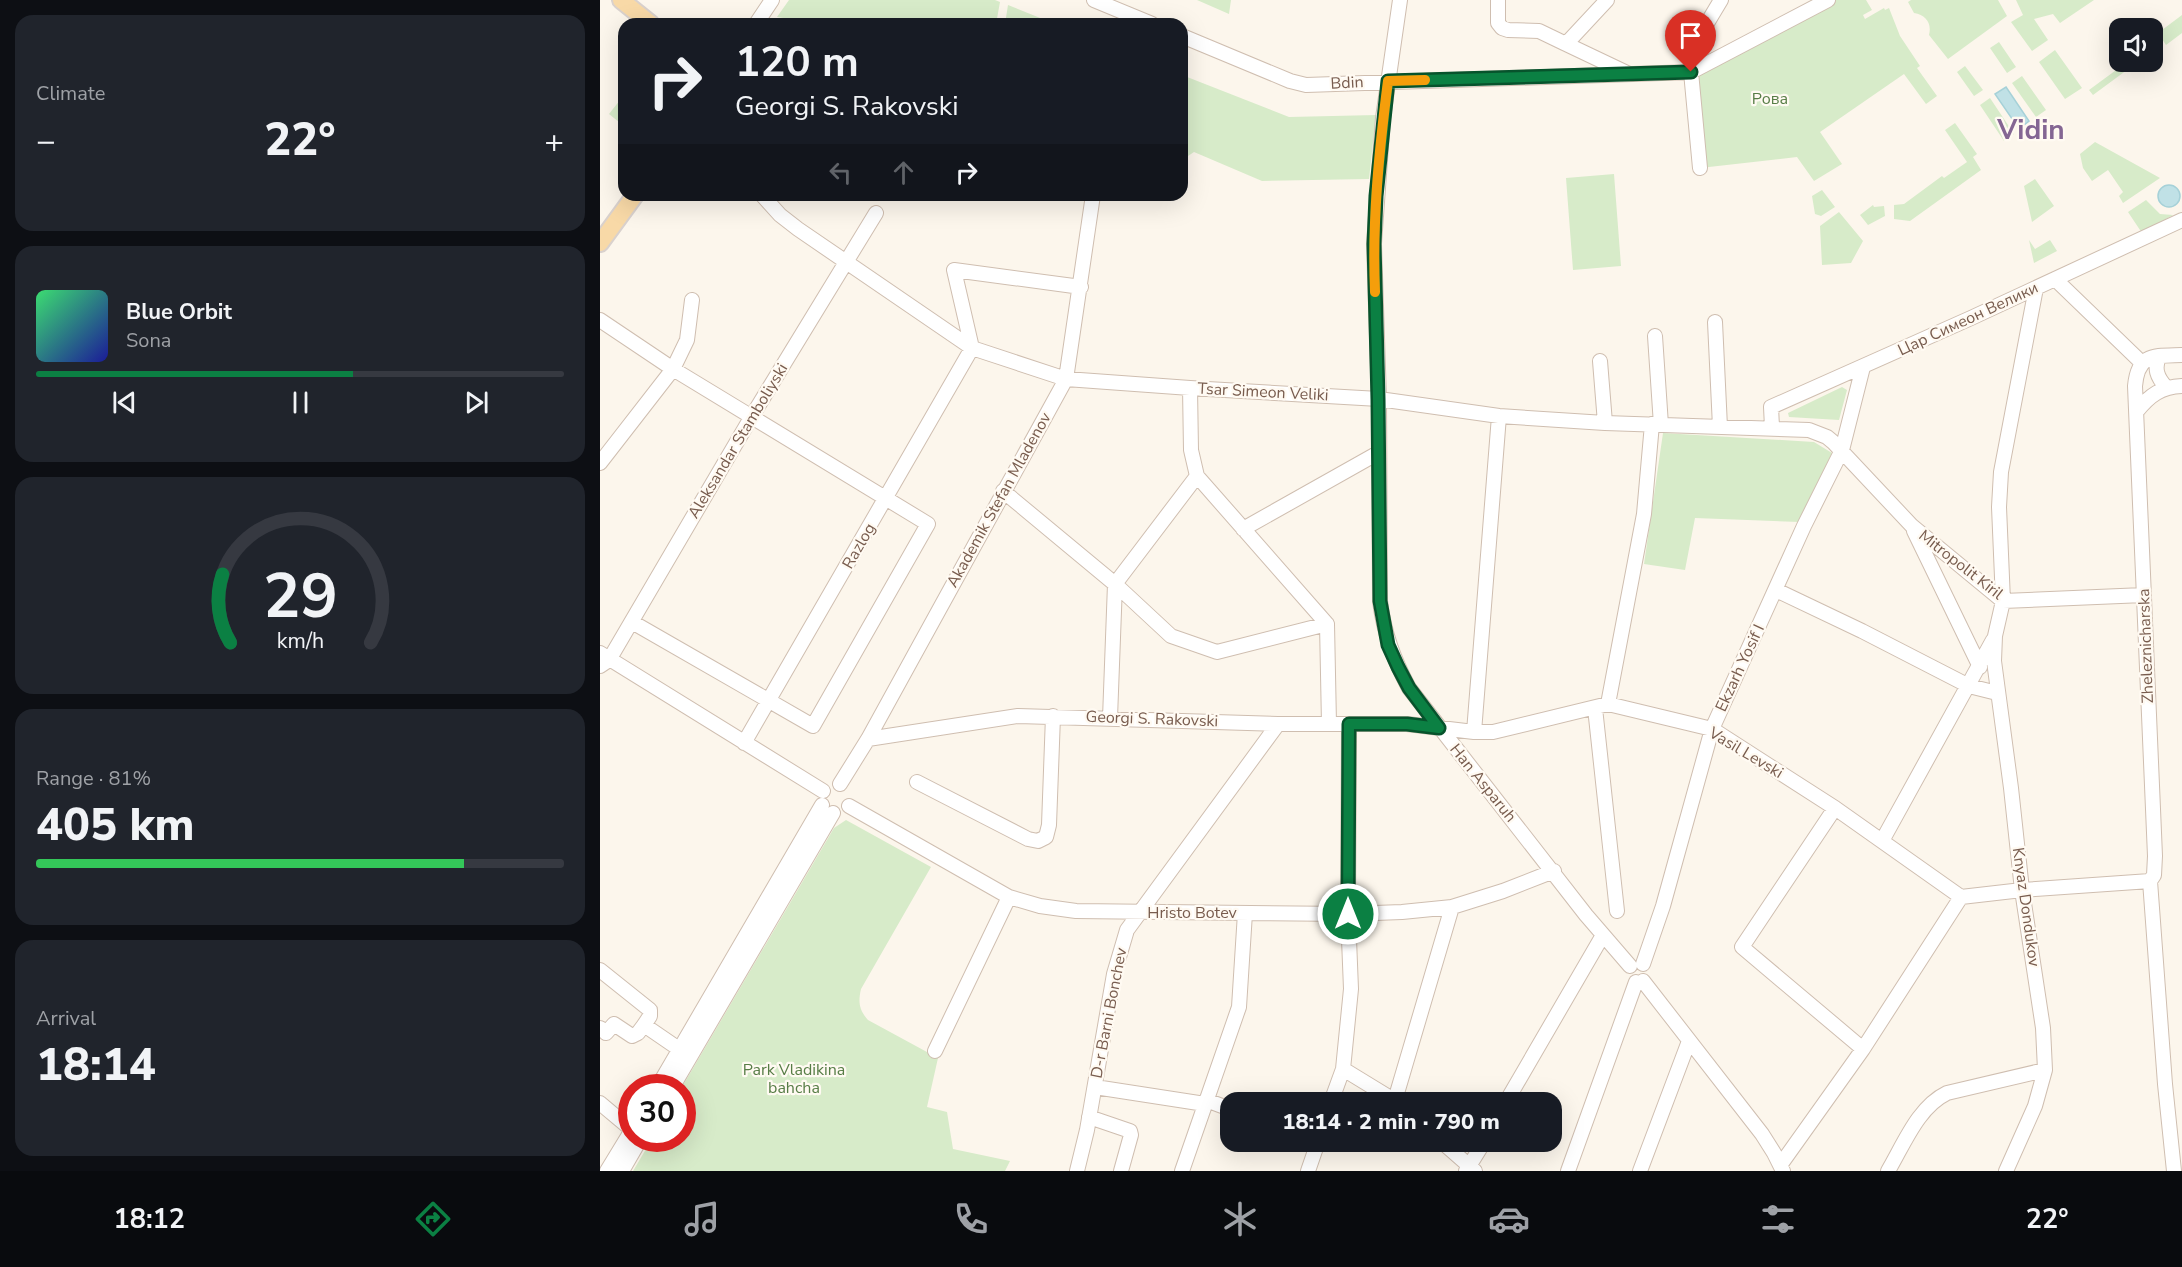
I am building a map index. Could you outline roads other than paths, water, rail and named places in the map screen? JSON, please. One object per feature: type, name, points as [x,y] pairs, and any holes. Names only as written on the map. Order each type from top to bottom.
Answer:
[{"type":"main road","points":[[624,2],[638,18]]},
{"type":"main road","points":[[624,2],[644,18]]},
{"type":"main road","points":[[600,243],[631,201]]},
{"type":"street","points":[[760,18],[772,0]]},
{"type":"street","points":[[1094,0],[1138,18]]},
{"type":"street","name":"Han Asparuh","points":[[1400,0],[1388,81],[1376,196],[1374,244],[1382,622],[1388,645],[1409,688],[1603,935],[1637,965]]},
{"type":"street","points":[[1498,0],[1498,23],[1502,28],[1539,31],[1629,74]]},
{"type":"street","points":[[1700,168],[1691,72],[1700,35],[1720,0]]},
{"type":"street","name":"Bdin","points":[[1188,38],[1290,81],[1306,85],[1691,72],[1828,0]]},
{"type":"street","points":[[1566,44],[1600,4]]},
{"type":"street","name":"Tsar Simeon Veliki","points":[[767,201],[780,215],[798,229],[972,348],[1066,379],[1378,399],[1498,416],[1605,423],[1772,428],[1809,430],[1818,433]]},
{"type":"street","name":"Akademik Stefan Mladenov","points":[[840,784],[868,739],[1066,379],[1093,201]]},
{"type":"street","name":"Aleksandar Stamboliyski","points":[[603,660],[632,622],[752,416],[876,213]]},
{"type":"street","name":"Цар Симеон Велики","points":[[1772,428],[1771,407],[2182,220]]},
{"type":"street","points":[[972,348],[954,270],[1081,287]]},
{"type":"street","points":[[2055,279],[2142,363],[2149,358],[2182,355]]},
{"type":"street","name":"Knyaz Dondukov","points":[[2006,1171],[2035,1106],[2044,1070],[2043,1028],[2022,890],[1994,661],[1995,636],[2003,601],[1999,507],[2001,472],[2036,288]]},
{"type":"street","points":[[600,463],[673,369],[687,340],[692,300]]},
{"type":"street","points":[[600,320],[673,369],[928,524],[813,726],[632,622]]},
{"type":"street","points":[[1715,322],[1720,427]]},
{"type":"street","points":[[1617,911],[1602,706],[1644,514],[1657,424],[1655,336]]},
{"type":"street","name":"Razlog","points":[[744,742],[972,348]]},
{"type":"street","points":[[2159,356],[2156,364],[2158,379],[2166,387]]},
{"type":"street","points":[[1600,362],[1605,423]]},
{"type":"street","name":"Zheleznicharska","points":[[2142,363],[2137,371],[2135,386],[2155,856],[2154,875],[2150,881],[2174,1171]]},
{"type":"street","name":"Ekzarh Yosif I","points":[[1637,965],[1663,906],[1712,729],[1842,450],[1863,367]]},
{"type":"street","points":[[2137,411],[2148,397],[2166,387],[2182,386]]},
{"type":"street","points":[[1190,388],[1191,450],[1197,476],[1327,624],[1329,724]]},
{"type":"street","points":[[1474,732],[1498,416]]},
{"type":"street","name":"Mitropolit Kiril","points":[[1818,433],[1827,437],[1842,450],[1912,526],[2003,601],[2144,595]]},
{"type":"street","points":[[1243,529],[1378,453]]},
{"type":"street","points":[[1110,718],[1115,584],[1197,476]]},
{"type":"street","points":[[1003,491],[1115,584],[1171,636],[1217,652],[1327,624]]},
{"type":"street","points":[[1912,526],[1980,667]]},
{"type":"street","points":[[1776,590],[1969,686],[1997,693]]},
{"type":"street","name":"Knyaz Dondukov","points":[[1882,841],[1980,667],[1995,636]]},
{"type":"street","points":[[603,660],[744,742],[826,803],[842,812],[851,801],[849,791],[840,784],[832,783],[826,803],[680,1074]]},
{"type":"street","name":"Vasil Levski","points":[[1439,728],[1474,732],[1508,730],[1602,706],[1712,729],[1835,808],[1961,897]]},
{"type":"street","name":"Georgi S. Rakovski","points":[[868,739],[1018,716],[1278,724],[1407,724],[1439,728]]},
{"type":"street","points":[[917,782],[1028,839],[1038,841],[1046,837],[1048,825],[1053,716]]},
{"type":"street","name":"D-r Barni Bonchev","points":[[1077,1171],[1095,1087],[1114,974],[1127,930],[1278,724]]},
{"type":"street","points":[[1335,1092],[1343,1068],[1351,989],[1348,914],[1349,724]]},
{"type":"street","points":[[665,1074],[826,803]]},
{"type":"street","name":"Hristo Botev","points":[[849,806],[1009,897],[1040,906],[1076,911],[1348,914],[1402,912],[1452,907],[1503,891],[1554,871]]},
{"type":"street","points":[[1835,808],[1742,947],[1863,1049]]},
{"type":"street","points":[[1637,965],[1628,975],[1631,980],[1640,981],[1689,1041],[1762,1134],[1782,1168],[1863,1049],[1961,897],[2022,890],[2150,881]]},
{"type":"street","points":[[935,1052],[1009,897]]},
{"type":"street","points":[[1399,1092],[1452,907]]},
{"type":"street","points":[[1182,1171],[1239,1007],[1245,913]]},
{"type":"street","points":[[1512,1092],[1603,935]]},
{"type":"street","points":[[600,970],[650,1010],[650,1016],[635,1036],[614,1024],[602,1034]]},
{"type":"street","points":[[1568,1171],[1640,981]]},
{"type":"street","points":[[644,1025],[679,1049]]},
{"type":"street","points":[[1640,1171],[1689,1041]]},
{"type":"street","points":[[1343,1068],[1382,1092]]},
{"type":"street","points":[[1888,1171],[1923,1113],[1938,1098],[1947,1093],[2044,1070]]},
{"type":"street","points":[[1095,1087],[1220,1106]]},
{"type":"street","points":[[600,1103],[618,1118]]},
{"type":"street","points":[[1089,1117],[1130,1131],[1131,1135],[1121,1171]]},
{"type":"street","points":[[608,1171],[619,1152]]},
{"type":"street","points":[[622,1171],[633,1152]]},
{"type":"street","points":[[1308,1171],[1315,1152]]},
{"type":"street","points":[[1452,1152],[1470,1169],[1479,1152]]},
{"type":"water","points":[[2006,87],[2029,121],[2019,129],[1995,94]]},
{"type":"water","points":[[2165,185],[2173,185],[2180,192],[2180,200],[2173,207],[2165,207],[2158,200],[2158,192]]},
{"type":"district","name":"Vidin","points":[[2031,130]]},
{"type":"park label","name":"Рова","points":[[1770,99]]},
{"type":"park label","name":"Park Vladikina bahcha","points":[[794,1079]]}]
